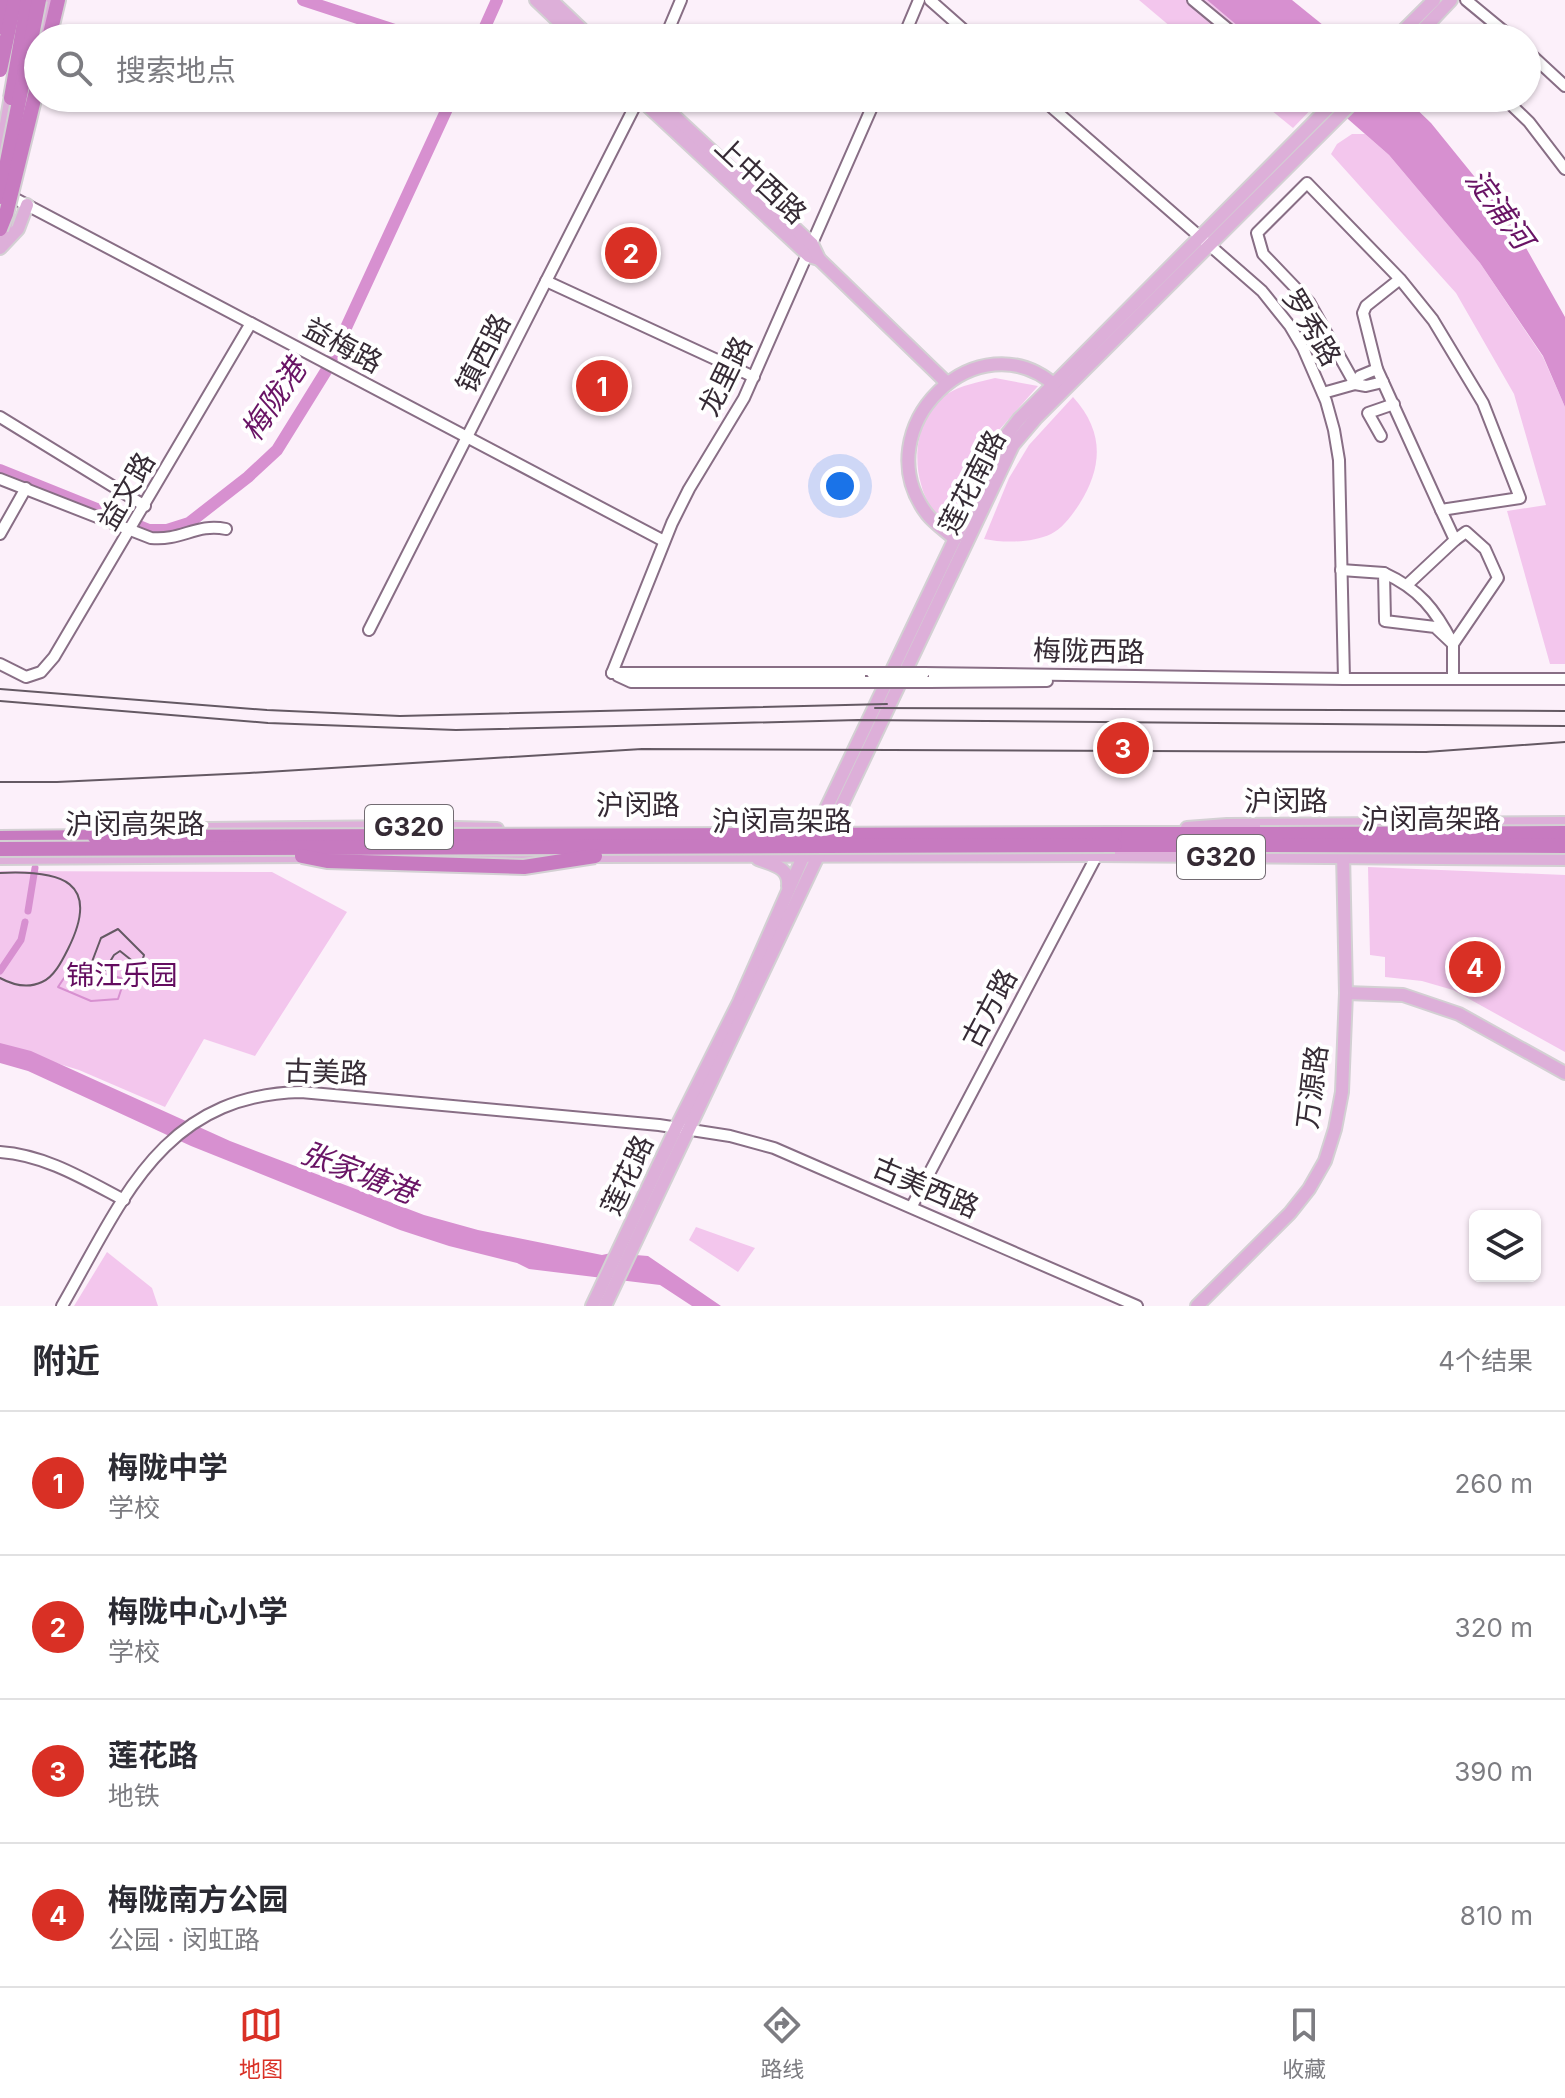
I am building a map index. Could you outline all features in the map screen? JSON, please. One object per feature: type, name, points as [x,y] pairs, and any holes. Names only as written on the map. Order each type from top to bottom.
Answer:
[{"type":"highway","points":[[0,53],[4,0]]},
{"type":"highway","points":[[33,4],[42,24]]},
{"type":"highway","points":[[0,70],[33,4]]},
{"type":"highway","points":[[29,24],[33,4]]},
{"type":"highway","points":[[30,24],[33,4]]},
{"type":"highway","points":[[0,152],[24,44]]},
{"type":"highway","points":[[3,196],[24,62]]},
{"type":"highway","points":[[0,229],[6,214],[26,112]]},
{"type":"highway","name":"沪闵高架路","points":[[0,844],[1565,833]]},
{"type":"highway","name":"沪闵高架路","points":[[0,844],[270,850],[1565,846]]},
{"type":"highway","points":[[270,850],[327,861],[524,867],[595,856]]},
{"type":"main road","points":[[4,0],[33,4]]},
{"type":"main road","points":[[536,0],[561,24]]},
{"type":"main road","points":[[551,0],[576,24]]},
{"type":"main road","points":[[1410,24],[1434,0]]},
{"type":"main road","points":[[1428,24],[1451,0]]},
{"type":"main road","points":[[33,4],[38,24]]},
{"type":"main road","points":[[0,79],[6,36],[33,4]]},
{"type":"main road","points":[[33,4],[33,24]]},
{"type":"main road","points":[[25,24],[33,4]]},
{"type":"main road","points":[[0,158],[24,26]]},
{"type":"main road","points":[[0,248],[3,196],[16,128],[24,104]]},
{"type":"main road","points":[[3,196],[19,151],[27,112]]},
{"type":"main road","name":"上中西路","points":[[655,112],[813,253]]},
{"type":"main road","name":"上中西路","points":[[669,112],[946,382]]},
{"type":"main road","name":"莲花南路","points":[[824,828],[1001,442],[1019,419],[1058,388],[1330,112]]},
{"type":"main road","points":[[16,128],[19,151]]},
{"type":"main road","points":[[0,248],[18,229],[27,205]]},
{"type":"main road","points":[[955,539],[926,512],[912,483],[909,446],[920,414],[946,382],[984,366],[1008,365],[1035,372],[1058,388]]},
{"type":"main road","name":"莲花南路","points":[[795,892],[809,857],[1013,445],[1058,388]]},
{"type":"main road","name":"沪闵路","points":[[0,844],[411,827],[510,830],[1099,830],[1338,824],[1565,823]]},
{"type":"main road","name":"万源路","points":[[1197,1306],[1290,1213],[1309,1189],[1325,1161],[1335,1129],[1342,1092],[1346,993],[1344,859],[1338,824]]},
{"type":"main road","name":"沪闵路","points":[[0,844],[52,844],[70,858],[1097,855],[1110,862],[1321,867],[1344,859],[1565,859]]},
{"type":"main road","points":[[752,857],[782,868],[795,892]]},
{"type":"main road","name":"莲花路","points":[[592,1306],[610,1282],[739,1002],[795,892]]},
{"type":"main road","points":[[1346,993],[1403,995],[1459,1014],[1565,1073]]},
{"type":"main road","name":"莲花路","points":[[605,1306],[610,1282]]},
{"type":"street","points":[[671,24],[681,0]]},
{"type":"street","points":[[909,24],[919,0]]},
{"type":"street","points":[[930,0],[957,24]]},
{"type":"street","points":[[1193,0],[1222,24]]},
{"type":"street","points":[[1466,0],[1495,24]]},
{"type":"street","points":[[1541,64],[1565,86]]},
{"type":"street","name":"镇西路","points":[[369,630],[632,112]]},
{"type":"street","name":"龙里路","points":[[612,673],[664,541],[689,489],[754,377],[813,253],[870,112]]},
{"type":"street","name":"罗秀路","points":[[1057,112],[1248,277],[1276,307],[1303,348],[1323,393],[1339,460],[1344,679]]},
{"type":"street","points":[[1519,112],[1565,169]]},
{"type":"street","points":[[1355,384],[1309,302],[1263,254],[1257,233],[1307,183],[1400,279],[1433,320],[1483,403],[1520,498],[1441,510]]},
{"type":"street","name":"益梅路","points":[[3,196],[27,205],[664,541]]},
{"type":"street","points":[[1400,279],[1366,306],[1363,313],[1377,369],[1455,540]]},
{"type":"street","points":[[546,281],[754,377]]},
{"type":"street","name":"益文路","points":[[0,664],[18,675],[34,676],[41,672],[66,640],[251,323]]},
{"type":"street","points":[[1355,384],[1360,376],[1377,369]]},
{"type":"street","points":[[1323,393],[1355,384],[1366,386],[1383,382]]},
{"type":"street","points":[[1381,436],[1368,413],[1394,404]]},
{"type":"street","points":[[0,417],[145,506]]},
{"type":"street","points":[[0,479],[133,527],[151,538],[168,540],[205,527],[226,529]]},
{"type":"street","points":[[0,534],[26,488]]},
{"type":"street","points":[[1408,584],[1466,532],[1485,549],[1498,578],[1453,644]]},
{"type":"street","points":[[1341,570],[1384,573],[1408,584],[1428,603],[1453,644],[1453,679]]},
{"type":"street","points":[[1384,573],[1385,621],[1435,627],[1453,644]]},
{"type":"street","name":"梅陇西路","points":[[612,673],[1565,679]]},
{"type":"street","name":"古方路","points":[[912,1206],[1097,855],[1099,830]]},
{"type":"street","name":"古美路","points":[[62,1306],[147,1165],[168,1142],[198,1120],[240,1100],[301,1092],[682,1129]]},
{"type":"street","name":"古美西路","points":[[682,1129],[730,1136],[774,1148],[1137,1306]]},
{"type":"street","points":[[0,1152],[56,1166],[124,1200]]},
{"type":"green space","points":[[1139,0],[1207,0],[1235,24],[1167,24]]},
{"type":"green space","points":[[1273,112],[1308,112],[1293,128]]},
{"type":"green space","points":[[1352,134],[1365,134],[1389,155],[1480,263],[1543,357],[1565,407],[1565,664],[1550,664],[1507,511],[1546,505],[1514,394],[1456,293],[1331,154],[1337,144]]},
{"type":"green space","points":[[995,378],[1038,386],[1000,429],[952,522],[941,523],[924,494],[918,472],[918,447],[924,422],[937,402],[947,394]]},
{"type":"green space","points":[[1073,397],[1090,423],[1097,449],[1093,476],[1080,503],[1060,528],[1043,537],[1018,541],[984,539],[1009,478],[1029,445]]},
{"type":"green space","points":[[1368,867],[1565,875],[1565,1052],[1453,990],[1422,981],[1385,977],[1385,957],[1370,955]]},
{"type":"green space","name":"锦江乐园","points":[[0,871],[272,872],[347,912],[255,1056],[204,1039],[165,1107],[79,1070],[0,1046]]},
{"type":"green space","points":[[696,1227],[755,1248],[738,1272],[689,1240]]},
{"type":"green space","points":[[107,1252],[152,1288],[158,1306],[74,1306]]},
{"type":"water","points":[[1207,0],[1292,0],[1322,24],[1235,24]]},
{"type":"water","name":"淀浦河","points":[[1340,112],[1420,112],[1512,223],[1565,317],[1565,407],[1543,356],[1480,263],[1389,155]]},
{"type":"water","points":[[0,1043],[31,1051],[230,1141],[424,1215],[478,1230],[602,1255],[648,1256],[721,1306],[692,1306],[660,1285],[529,1269],[400,1230],[191,1146],[28,1071],[0,1063]]},
{"type":"waterway","points":[[303,0],[376,24]]},
{"type":"waterway","name":"梅陇港","points":[[486,24],[497,0]]},
{"type":"waterway","name":"梅陇港","points":[[0,470],[149,530],[167,530],[189,523],[248,477],[277,450],[326,371],[446,112]]},
{"type":"waterway","points":[[28,911],[35,868]]},
{"type":"waterway","points":[[0,971],[21,940],[25,922]]},
{"type":"waterway","points":[[72,966],[121,978],[124,981],[118,999],[91,1001],[58,987],[72,966]]},
{"type":"railway","points":[[0,689],[267,710],[400,716],[887,704]]},
{"type":"railway","points":[[0,701],[268,723],[456,730],[858,720],[1565,726]]},
{"type":"railway","points":[[875,708],[1565,711]]},
{"type":"railway","points":[[0,782],[249,773],[642,749],[1426,752],[1565,742]]},
{"type":"railway","points":[[0,873],[41,874],[57,878],[70,884],[78,894],[80,908],[68,949],[46,980],[26,986],[0,978]]},
{"type":"railway","points":[[118,929],[144,955],[142,962],[135,963],[120,951],[102,975],[95,975],[90,967],[101,938],[118,929]]},
{"type":"place","name":"梅陇中心小学","points":[[631,253]]},
{"type":"place","name":"梅陇中学","points":[[602,386]]},
{"type":"place","name":"莲花路","points":[[1123,748]]},
{"type":"place","name":"梅陇南方公园","points":[[1475,967]]},
{"type":"water label","name":"张家塘港","points":[[358,1173]]}]
